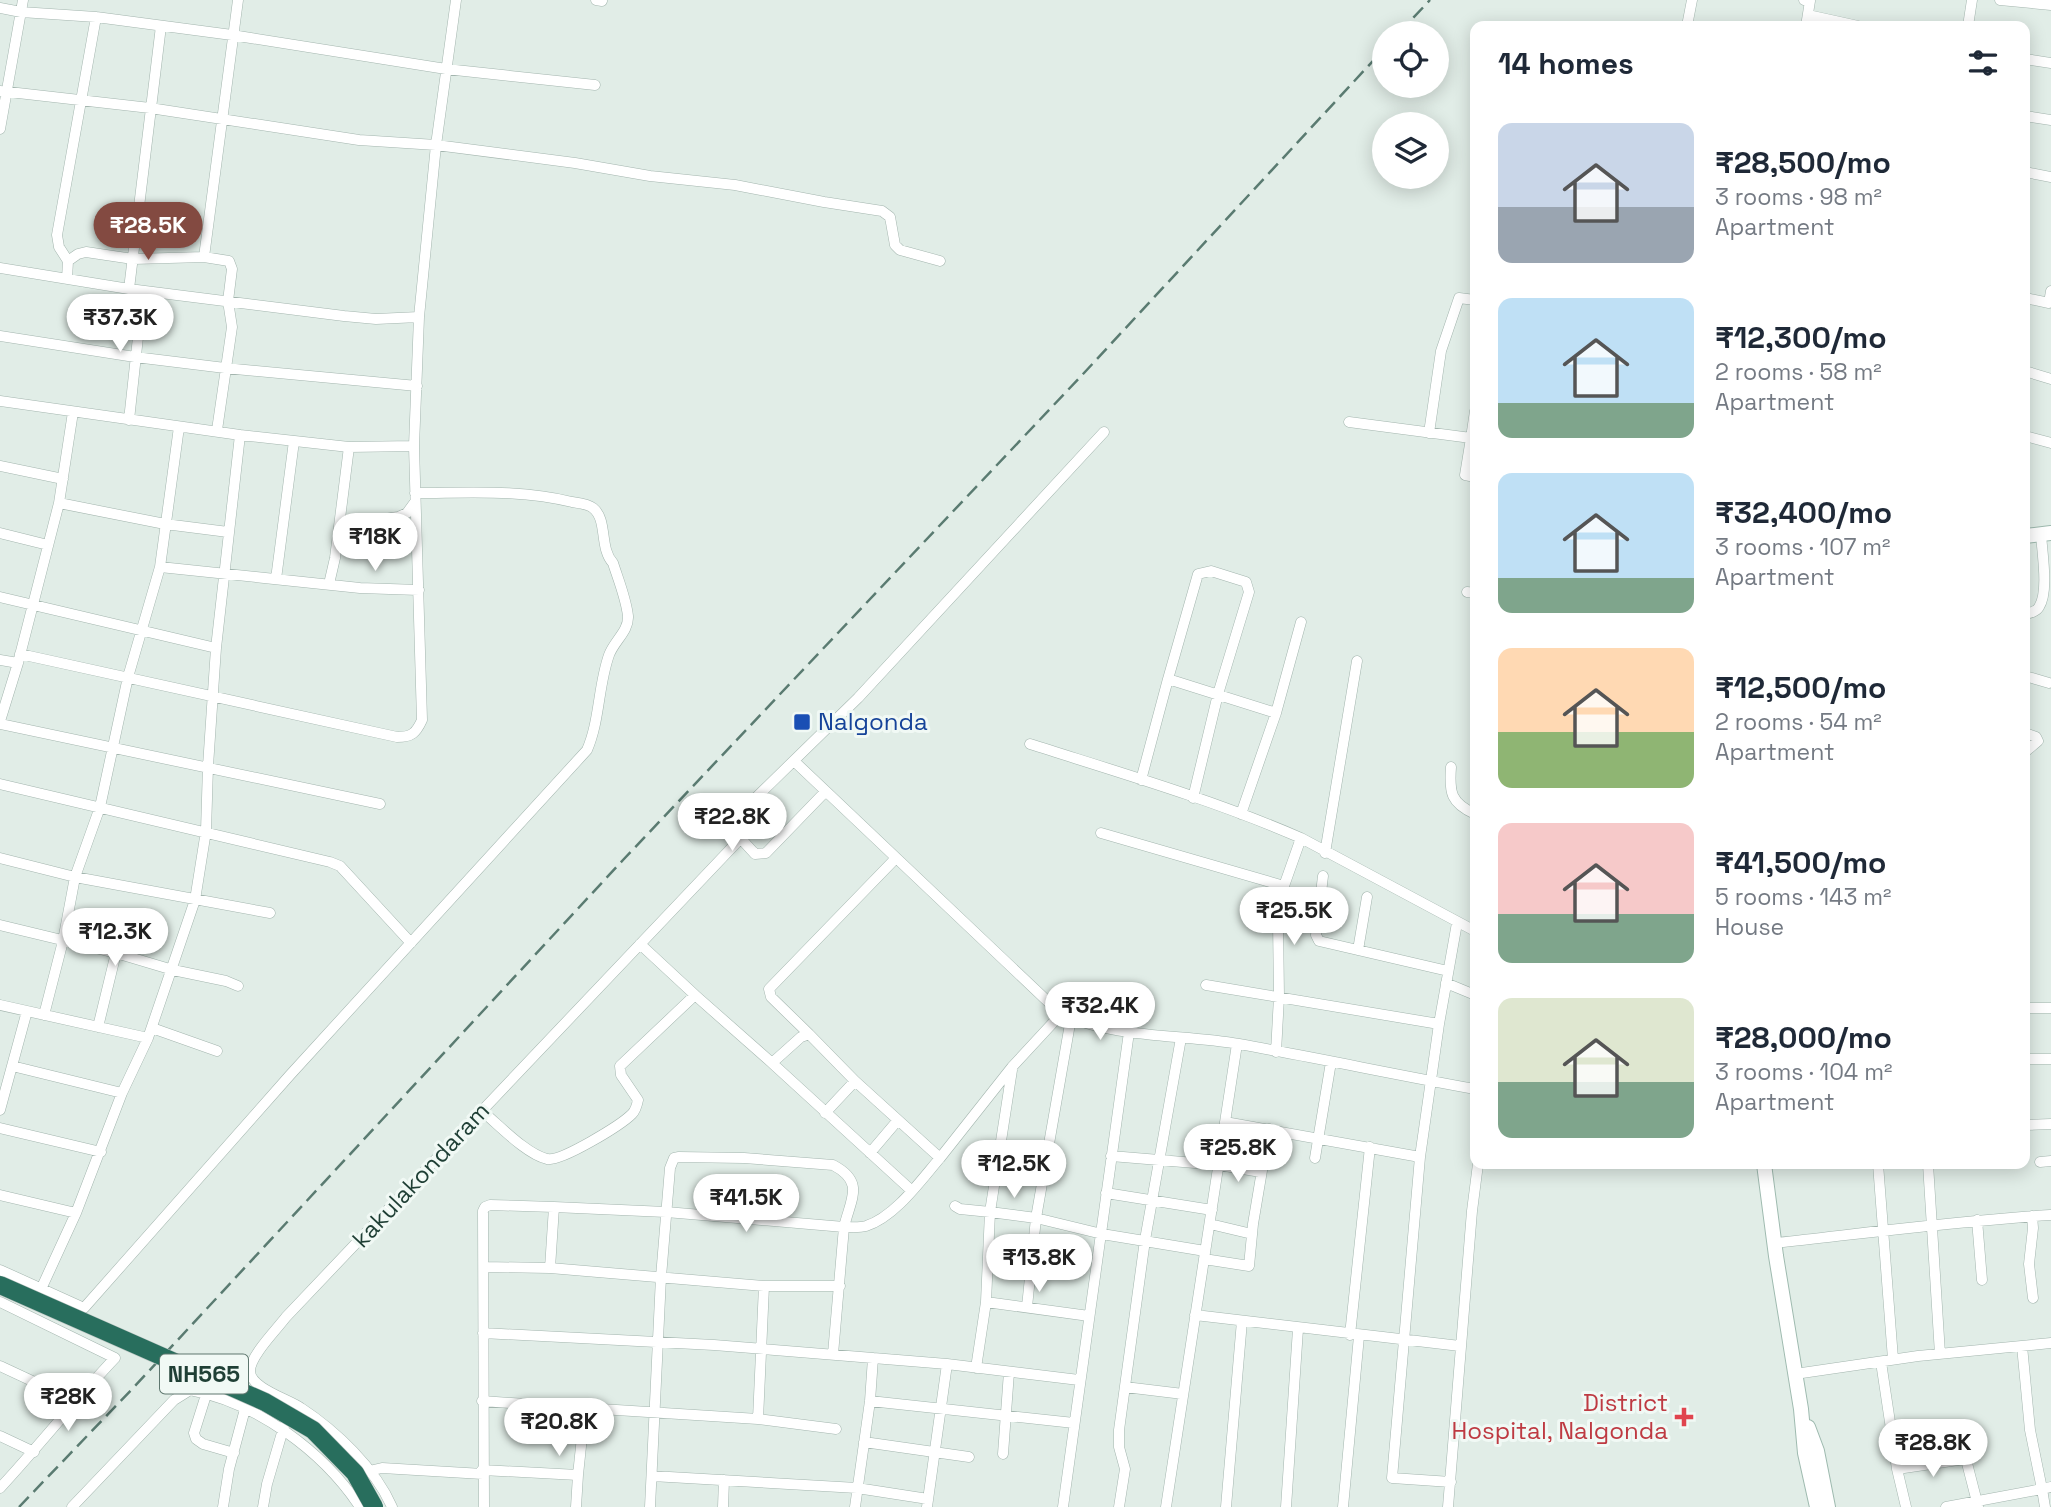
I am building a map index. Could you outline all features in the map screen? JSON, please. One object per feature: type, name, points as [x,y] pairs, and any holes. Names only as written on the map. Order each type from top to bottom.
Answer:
[{"type":"highway","name":"NH565","points":[[0,1285],[265,1402],[286,1423],[313,1430],[355,1472],[374,1507]]},
{"type":"street","points":[[0,130],[3,91],[23,0]]},
{"type":"street","points":[[204,257],[238,0]]},
{"type":"street","points":[[0,660],[19,658],[128,677],[212,698],[397,737],[407,737],[416,732],[422,720],[414,446],[419,317],[436,145],[456,0]]},
{"type":"street","points":[[596,0],[602,1]]},
{"type":"street","points":[[1688,21],[1692,0]]},
{"type":"street","points":[[1807,21],[1808,0]]},
{"type":"street","points":[[1969,21],[1972,0]]},
{"type":"street","points":[[2006,1],[2051,5]]},
{"type":"street","points":[[0,8],[20,12],[96,17],[232,35],[446,69],[595,85]]},
{"type":"street","points":[[1808,15],[1835,21]]},
{"type":"street","points":[[66,279],[68,261],[59,247],[57,235],[96,17]]},
{"type":"street","points":[[129,289],[161,26]]},
{"type":"street","points":[[2030,61],[2051,63]]},
{"type":"street","points":[[3,91],[150,108],[359,140],[436,145],[575,163],[650,176],[735,185],[882,211],[890,217],[895,245],[900,250],[940,261]]},
{"type":"street","points":[[2030,117],[2051,120]]},
{"type":"street","points":[[2030,173],[2051,177]]},
{"type":"street","points":[[68,261],[86,252],[133,258],[204,257],[227,260],[231,264],[228,301],[232,327],[216,430]]},
{"type":"street","points":[[0,268],[143,291],[376,319],[419,317]]},
{"type":"street","points":[[129,420],[143,291]]},
{"type":"street","points":[[2030,299],[2050,303],[2051,291]]},
{"type":"street","points":[[1429,433],[1441,351],[1459,298],[1470,299]]},
{"type":"street","points":[[0,336],[225,368],[417,386]]},
{"type":"street","points":[[2030,373],[2051,379]]},
{"type":"street","points":[[0,401],[178,427],[349,447],[414,446]]},
{"type":"street","points":[[73,412],[59,503],[0,723],[380,804]]},
{"type":"street","points":[[1349,422],[1470,438]]},
{"type":"street","points":[[44,1015],[75,877],[100,807],[128,677],[143,632],[159,567],[178,427]]},
{"type":"street","points":[[825,792],[766,853],[755,854],[733,830],[735,818],[858,698],[1104,432]]},
{"type":"street","points":[[42,1287],[76,1213],[122,1093],[150,1033],[195,900],[206,831],[215,648],[240,435]]},
{"type":"street","points":[[2030,437],[2051,443]]},
{"type":"street","points":[[276,579],[294,441]]},
{"type":"street","points":[[329,584],[340,526],[349,447]]},
{"type":"street","points":[[1470,452],[1465,475],[1470,476]]},
{"type":"street","points":[[0,466],[63,479]]},
{"type":"street","points":[[0,1270],[84,1308],[290,1075],[587,750],[594,734],[600,683],[610,651],[626,626],[628,616],[614,562],[608,557],[599,515],[592,507],[559,498],[509,492],[415,497]]},
{"type":"street","points":[[340,526],[398,517],[407,513],[415,497]]},
{"type":"street","points":[[59,503],[165,524],[228,532]]},
{"type":"street","points":[[0,533],[48,545]]},
{"type":"street","points":[[2030,613],[2040,606],[2042,598],[2046,534]]},
{"type":"street","points":[[159,567],[223,575],[419,590]]},
{"type":"street","points":[[1141,780],[1195,579],[1203,572],[1222,574],[1246,582],[1249,592],[1218,694],[1193,798]]},
{"type":"street","points":[[0,597],[215,648]]},
{"type":"street","points":[[1241,814],[1276,713],[1301,622]]},
{"type":"street","points":[[1325,853],[1357,661]]},
{"type":"street","points":[[2030,677],[2049,683]]},
{"type":"street","points":[[1168,679],[1276,713]]},
{"type":"street","points":[[2030,735],[2038,741],[2030,748]]},
{"type":"street","points":[[1030,744],[1241,814],[1301,838],[1470,929]]},
{"type":"street","points":[[794,761],[1066,1016],[1129,1032],[1237,1044],[1470,1088]]},
{"type":"street","points":[[1451,767],[1450,782],[1454,798],[1458,805],[1470,811]]},
{"type":"street","points":[[0,784],[320,858],[340,866],[411,943]]},
{"type":"street","points":[[1101,833],[1284,886]]},
{"type":"street","points":[[1276,1052],[1279,998],[1278,922],[1284,886],[1301,838]]},
{"type":"street","name":"kakulakondaram","points":[[392,1507],[369,1471],[331,1431],[301,1407],[262,1388],[251,1378],[251,1365],[286,1318],[740,839]]},
{"type":"street","points":[[0,858],[75,877],[270,913]]},
{"type":"street","points":[[896,858],[769,989],[771,997],[855,1081],[940,1158]]},
{"type":"street","points":[[1323,876],[1316,938],[1324,944],[1448,971]]},
{"type":"street","points":[[1358,950],[1367,897]]},
{"type":"street","points":[[1451,1482],[1392,1478],[1420,1157],[1457,923]]},
{"type":"street","points":[[0,925],[238,986]]},
{"type":"street","points":[[640,944],[912,1191]]},
{"type":"street","points":[[97,1027],[116,953]]},
{"type":"street","points":[[1446,983],[1470,993]]},
{"type":"street","points":[[1206,985],[1439,1024]]},
{"type":"street","points":[[482,1111],[531,1152],[544,1159],[552,1160],[583,1145],[631,1114],[637,1106],[638,1100],[621,1075],[620,1066],[695,995]]},
{"type":"street","points":[[0,1005],[97,1027],[150,1033],[217,1051]]},
{"type":"street","points":[[2030,1008],[2051,1008]]},
{"type":"street","points":[[0,1110],[27,1011]]},
{"type":"street","points":[[484,1507],[482,1401],[485,1207],[490,1205],[666,1212],[863,1227],[887,1214],[912,1191],[1012,1067],[1066,1016]]},
{"type":"street","points":[[1027,1307],[1036,1218],[1066,1016]]},
{"type":"street","points":[[1063,1507],[1129,1032]]},
{"type":"street","points":[[772,1063],[809,1034]]},
{"type":"street","points":[[1119,1507],[1125,1469],[1118,1439],[1145,1240],[1181,1038]]},
{"type":"street","points":[[1166,1507],[1237,1044]]},
{"type":"street","points":[[2030,1059],[2051,1059]]},
{"type":"street","points":[[1315,1158],[1331,1062]]},
{"type":"street","points":[[12,1066],[122,1093]]},
{"type":"street","points":[[976,1368],[986,1301],[990,1212],[1012,1067]]},
{"type":"street","points":[[825,1113],[855,1081]]},
{"type":"street","points":[[870,1153],[898,1120]]},
{"type":"street","points":[[1225,1122],[1420,1157]]},
{"type":"street","points":[[2030,1125],[2051,1124]]},
{"type":"street","points":[[0,1128],[101,1153]]},
{"type":"street","points":[[955,1206],[960,1209],[1036,1218],[1102,1234],[1145,1240],[1249,1266],[1269,1129]]},
{"type":"street","points":[[1343,1507],[1370,1147]]},
{"type":"street","points":[[1111,1156],[1219,1165],[1261,1172]]},
{"type":"street","points":[[650,1507],[666,1212],[670,1168],[674,1158],[731,1157],[805,1161],[833,1165],[845,1171],[853,1180],[854,1188],[844,1227],[833,1354]]},
{"type":"street","points":[[2039,1162],[2051,1161]]},
{"type":"street","points":[[1448,1507],[1478,1169]]},
{"type":"street","points":[[1765,1169],[1801,1409],[1805,1453],[1817,1507]]},
{"type":"street","points":[[1878,1169],[1893,1359]]},
{"type":"street","points":[[1928,1169],[1940,1354]]},
{"type":"street","points":[[1106,1194],[1212,1210]]},
{"type":"street","points":[[0,1195],[76,1213]]},
{"type":"street","points":[[550,1268],[554,1207]]},
{"type":"street","points":[[1775,1243],[1977,1220],[2050,1215]]},
{"type":"street","points":[[2032,1216],[2029,1264],[2033,1298]]},
{"type":"street","points":[[1977,1220],[1982,1280]]},
{"type":"street","points":[[1210,1224],[1252,1234]]},
{"type":"street","points":[[484,1267],[550,1268],[764,1286],[840,1286]]},
{"type":"street","points":[[758,1419],[764,1286]]},
{"type":"street","points":[[986,1301],[1089,1316]]},
{"type":"street","points":[[0,1303],[115,1358],[0,1488]]},
{"type":"street","points":[[1195,1315],[1460,1346]]},
{"type":"street","points":[[1226,1507],[1242,1321]]},
{"type":"street","points":[[1286,1507],[1298,1329]]},
{"type":"street","points":[[483,1333],[833,1354],[1079,1380]]},
{"type":"street","points":[[1795,1374],[1893,1359],[2049,1343]]},
{"type":"street","points":[[2022,1346],[2030,1430],[2046,1488],[2045,1507]]},
{"type":"street","points":[[855,1507],[870,1401],[873,1358]]},
{"type":"street","points":[[1881,1362],[1897,1469],[1906,1507]]},
{"type":"street","points":[[652,1476],[857,1488],[928,1503],[947,1364]]},
{"type":"street","points":[[0,1366],[75,1401]]},
{"type":"street","points":[[1003,1454],[1009,1372]]},
{"type":"street","points":[[1125,1388],[1183,1394]]},
{"type":"street","points":[[72,1507],[179,1395],[190,1390],[286,1423],[346,1485],[360,1507]]},
{"type":"street","points":[[206,1395],[194,1433],[196,1439],[203,1444],[234,1452]]},
{"type":"street","points":[[482,1401],[758,1419],[836,1429]]},
{"type":"street","points":[[870,1401],[1074,1423]]},
{"type":"street","points":[[576,1507],[585,1408]]},
{"type":"street","points":[[223,1507],[245,1409]]},
{"type":"street","points":[[1801,1409],[1817,1451],[1828,1507]]},
{"type":"street","points":[[263,1507],[267,1484],[286,1423]]},
{"type":"street","points":[[1959,1433],[1977,1504]]},
{"type":"street","points":[[0,1436],[34,1452]]},
{"type":"street","points":[[863,1442],[969,1457]]},
{"type":"street","points":[[1897,1469],[1965,1459]]},
{"type":"street","points":[[369,1471],[382,1468],[579,1475]]},
{"type":"street","points":[[723,1507],[724,1480]]},
{"type":"street","points":[[1946,1507],[1977,1504],[2046,1488]]},
{"type":"railway","points":[[1410,21],[1430,0]]},
{"type":"railway","points":[[19,1507],[135,1386],[623,860],[1084,373],[1372,62]]},
{"type":"place","name":"Nalgonda","points":[[802,722]]},
{"type":"place","name":"District Hospital, Nalgonda","points":[[1684,1417]]}]
